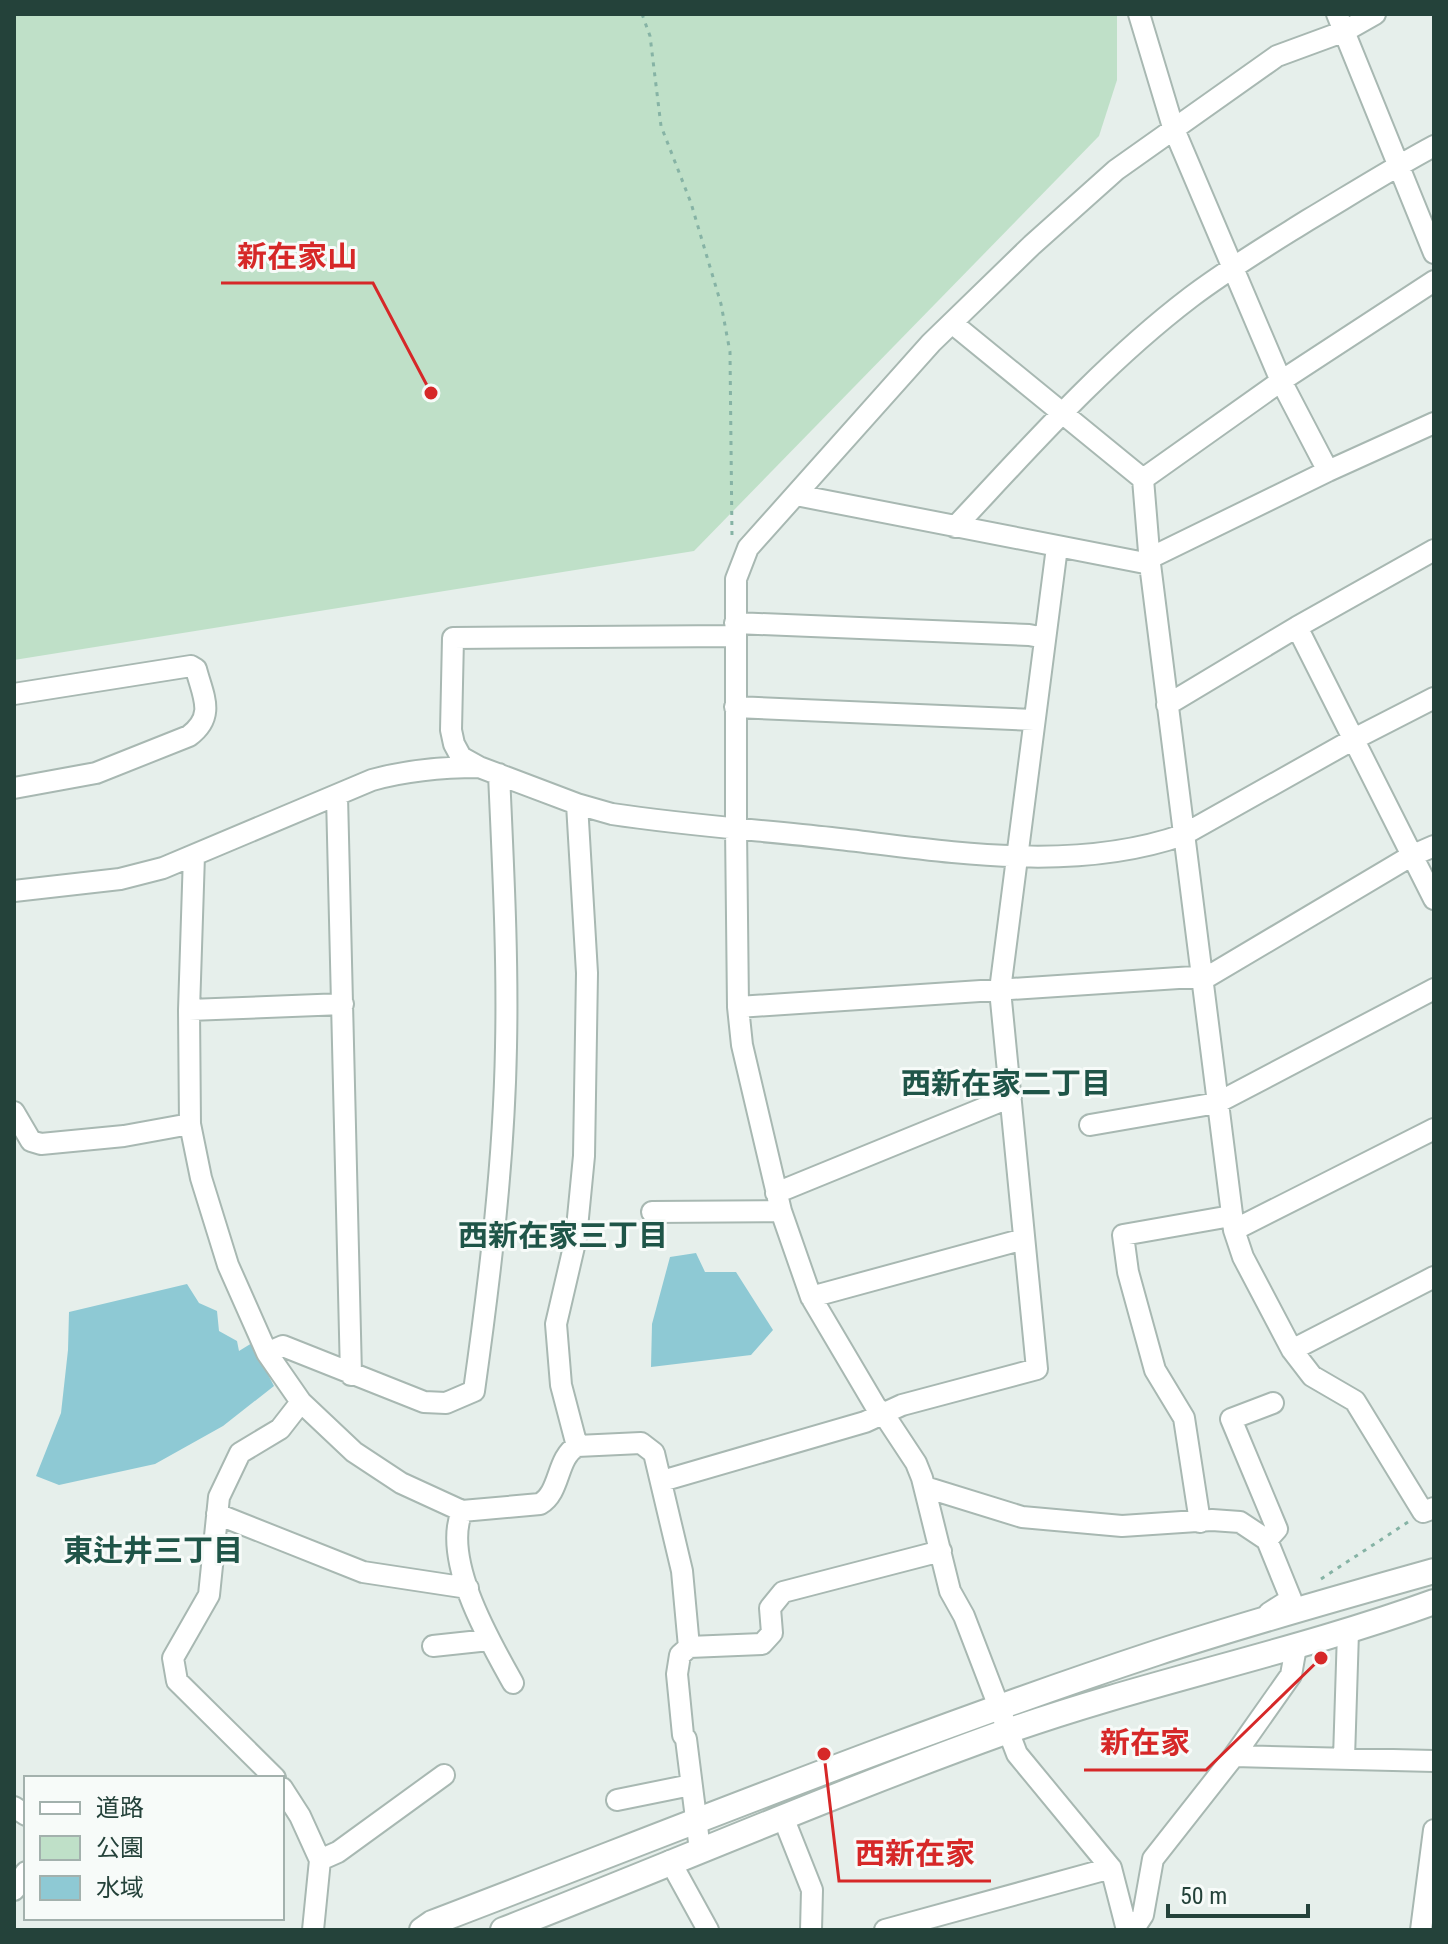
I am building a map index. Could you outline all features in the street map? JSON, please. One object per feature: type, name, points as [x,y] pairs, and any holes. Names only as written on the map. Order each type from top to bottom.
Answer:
[{"type":"street","points":[[1139,14],[1173,127],[1281,381],[1328,471]]},
{"type":"street","points":[[874,1417],[876,1407],[811,1297],[779,1202],[742,1045],[738,1007],[735,707],[736,579],[740,563],[748,548],[952,323],[1032,245],[1116,170],[1277,56],[1341,22],[1375,14]]},
{"type":"street","points":[[1341,22],[1396,166],[1434,253]]},
{"type":"street","points":[[955,527],[1062,413],[1141,339],[1232,267],[1434,146]]},
{"type":"street","points":[[1143,479],[1281,381],[1434,281]]},
{"type":"street","points":[[952,323],[1143,479],[1167,705],[1232,1223],[1243,1257],[1292,1350],[1312,1376],[1355,1401],[1429,1510]]},
{"type":"street","points":[[796,495],[1057,547],[1150,561],[1328,471],[1434,423]]},
{"type":"street","points":[[669,1480],[1037,1369],[1000,990],[1057,547]]},
{"type":"street","points":[[1167,705],[1434,550]]},
{"type":"street","points":[[1297,627],[1434,899]]},
{"type":"street","points":[[1045,638],[735,629],[453,638],[451,730],[461,757],[479,767],[612,814],[1017,856],[1111,853],[1161,843],[1183,835],[1434,698]]},
{"type":"street","points":[[14,694],[191,666],[196,669],[206,703],[205,718],[189,736],[96,773],[14,788]]},
{"type":"street","points":[[735,707],[1034,720]]},
{"type":"street","points":[[14,891],[120,879],[163,868],[372,780],[407,770],[479,767]]},
{"type":"street","points":[[267,1353],[283,1346],[424,1402],[446,1403],[474,1391],[500,1163],[506,1050],[507,960],[499,774]]},
{"type":"street","points":[[337,796],[351,1375]]},
{"type":"street","points":[[577,804],[587,973],[584,1156],[576,1238],[556,1324],[561,1385],[577,1446]]},
{"type":"street","points":[[738,1007],[1209,976],[1411,856],[1434,846]]},
{"type":"street","points":[[194,855],[189,1010],[190,1124],[201,1178],[228,1265],[267,1353],[301,1402],[354,1452],[401,1483],[462,1511],[540,1504],[549,1499],[568,1451],[577,1446],[641,1443],[654,1453],[669,1480],[694,1648]]},
{"type":"street","points":[[1090,1125],[1217,1103],[1434,989]]},
{"type":"street","points":[[189,1010],[343,1004]]},
{"type":"street","points":[[652,1212],[779,1202],[1011,1097]]},
{"type":"street","points":[[14,1112],[31,1141],[41,1144],[124,1136],[190,1124]]},
{"type":"street","points":[[1200,1522],[1184,1418],[1155,1370],[1128,1272],[1123,1235],[1232,1223],[1434,1129]]},
{"type":"street","points":[[811,1297],[1024,1239]]},
{"type":"street","points":[[1292,1350],[1434,1277]]},
{"type":"street","points":[[273,1776],[177,1681],[173,1658],[209,1595],[219,1497],[240,1453],[280,1429],[301,1402]]},
{"type":"street","points":[[1267,1540],[1277,1529],[1231,1419],[1273,1403]]},
{"type":"street","points":[[874,1417],[916,1463],[925,1487],[936,1553],[950,1591],[964,1616],[1006,1732],[1017,1754],[1111,1868],[1130,1930]]},
{"type":"street","points":[[925,1487],[1022,1517],[1122,1526],[1240,1522],[1267,1540],[1291,1599],[1256,1622]]},
{"type":"street","points":[[462,1511],[457,1523],[461,1576],[489,1640],[513,1683]]},
{"type":"street","points":[[217,1514],[363,1572],[468,1588]]},
{"type":"street","points":[[700,1850],[683,1735],[677,1674],[680,1655],[694,1648],[762,1644],[772,1633],[770,1608],[783,1592],[936,1553]]},
{"type":"street","points":[[422,1930],[432,1923],[696,1820],[997,1707],[1256,1622],[1434,1571]]},
{"type":"street","points":[[516,1927],[670,1861],[1006,1732],[1200,1671],[1348,1632],[1434,1602]]},
{"type":"street","points":[[1344,1758],[1348,1632]]},
{"type":"street","points":[[433,1646],[489,1640]]},
{"type":"street","points":[[1130,1930],[1143,1915],[1155,1856],[1239,1756],[1291,1675],[1296,1647]]},
{"type":"street","points":[[1239,1756],[1434,1761]]},
{"type":"street","points":[[320,1860],[338,1852],[444,1775]]},
{"type":"street","points":[[617,1800],[691,1785]]},
{"type":"street","points":[[284,1791],[300,1816],[320,1860],[313,1930]]},
{"type":"street","points":[[783,1817],[812,1890],[811,1930]]},
{"type":"street","points":[[1421,1930],[1431,1882],[1434,1830]]},
{"type":"street","points":[[670,1861],[708,1930]]},
{"type":"street","points":[[885,1930],[1111,1868]]},
{"type":"path","points":[[642,14],[650,36],[661,126],[691,203],[721,304],[730,352],[732,545],[740,563]]},
{"type":"path","points":[[1291,1599],[1429,1510]]},
{"type":"green space","points":[[14,14],[1117,14],[1117,80],[1099,136],[694,551],[14,660]]},
{"type":"water","points":[[696,1253],[705,1272],[736,1272],[773,1330],[751,1355],[651,1367],[652,1324],[670,1257]]},
{"type":"water","points":[[187,1284],[199,1303],[217,1311],[219,1331],[237,1341],[239,1351],[252,1343],[274,1386],[223,1426],[155,1464],[59,1485],[36,1476],[61,1413],[69,1312]]},
{"type":"waterway","points":[[1433,1930],[1434,1921]]},
{"type":"place","name":"新在家山","points":[[431,393]]},
{"type":"place","name":"新在家","points":[[1321,1658]]},
{"type":"place","name":"西新在家","points":[[824,1754]]},
{"type":"district","name":"西新在家二丁目","points":[[1006,1084]]},
{"type":"district","name":"西新在家三丁目","points":[[563,1236]]},
{"type":"district","name":"東辻井三丁目","points":[[153,1551]]}]
